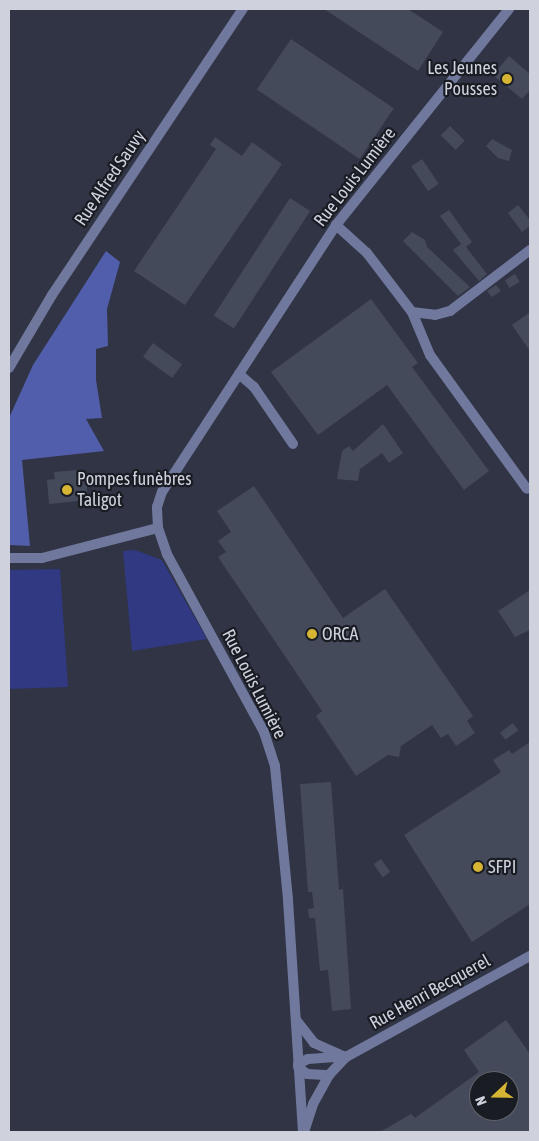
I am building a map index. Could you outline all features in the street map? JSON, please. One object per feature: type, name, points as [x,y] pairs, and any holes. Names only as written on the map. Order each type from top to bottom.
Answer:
[{"type":"street","name":"Rue Alfred Sauvy","points":[[9,368],[52,295],[242,9]]},
{"type":"street","name":"Rue Louis Lumière","points":[[303,1132],[275,766],[264,732],[168,554],[158,528],[157,507],[162,492],[336,224],[508,9]]},
{"type":"street","points":[[336,224],[367,253],[412,312],[430,355],[528,489]]},
{"type":"street","points":[[412,312],[435,315],[450,311],[530,250]]},
{"type":"street","points":[[239,374],[254,387],[293,444]]},
{"type":"street","points":[[9,558],[42,558],[158,528]]},
{"type":"street","name":"Rue Henri Becquerel","points":[[303,1132],[312,1104],[330,1075],[346,1057],[530,956]]},
{"type":"street","points":[[295,1018],[314,1043],[346,1057]]},
{"type":"street","name":"Rue Henri Becquerel","points":[[298,1065],[308,1059],[346,1057]]},
{"type":"street","points":[[298,1065],[307,1074],[330,1075]]},
{"type":"shaded area","points":[[106,251],[120,262],[107,309],[108,346],[96,349],[96,380],[102,418],[86,419],[104,451],[22,460],[30,546],[9,545],[9,418],[33,365]]},
{"type":"shaded area","points":[[135,550],[162,560],[207,639],[132,651],[123,551]]},
{"type":"shaded area","points":[[60,569],[68,687],[9,689],[9,570]]},
{"type":"building","points":[[324,9],[408,9],[443,32],[418,71]]},
{"type":"building","points":[[291,39],[394,108],[360,159],[257,90]]},
{"type":"building","name":"Les Jeunes Pousses","points":[[509,56],[530,74],[530,90],[522,99],[493,75]]},
{"type":"building","points":[[450,126],[465,141],[456,150],[441,135]]},
{"type":"building","points":[[215,137],[242,156],[252,142],[282,164],[185,305],[134,271],[216,149],[210,145]]},
{"type":"building","points":[[492,139],[512,150],[509,161],[498,158],[486,146]]},
{"type":"building","points":[[422,159],[439,184],[428,191],[411,166]]},
{"type":"building","points":[[290,198],[310,211],[234,328],[214,315]]},
{"type":"building","points":[[518,205],[530,220],[530,226],[522,232],[508,213]]},
{"type":"building","points":[[449,210],[472,242],[466,247],[487,274],[479,281],[453,250],[461,244],[440,216]]},
{"type":"building","points":[[412,232],[425,240],[427,247],[470,287],[458,296],[403,241]]},
{"type":"building","points":[[515,274],[520,282],[510,288],[505,280]]},
{"type":"building","points":[[496,285],[501,291],[492,297],[487,291]]},
{"type":"building","points":[[371,299],[418,363],[412,367],[489,471],[464,490],[387,385],[318,435],[271,372]]},
{"type":"building","points":[[530,312],[530,351],[512,325]]},
{"type":"building","points":[[153,343],[182,364],[172,378],[143,357]]},
{"type":"building","points":[[383,424],[403,453],[389,463],[382,453],[360,469],[358,481],[337,479],[342,451],[349,446],[353,451]]},
{"type":"building","name":"Pompes funèbres Taligot","points":[[78,470],[79,477],[86,477],[88,500],[49,504],[47,480],[55,479],[54,472]]},
{"type":"building","name":"ORCA","points":[[254,486],[343,618],[385,589],[473,716],[467,721],[475,733],[456,746],[448,734],[441,738],[432,725],[401,746],[399,757],[388,755],[356,776],[316,716],[322,711],[218,557],[226,552],[218,541],[231,532],[217,511]]},
{"type":"building","points":[[530,590],[530,630],[515,637],[498,611]]},
{"type":"building","points":[[513,723],[518,730],[505,740],[500,732]]},
{"type":"building","name":"SFPI","points":[[530,742],[530,904],[472,942],[404,835],[501,772],[493,760],[509,750],[512,754]]},
{"type":"building","points":[[331,782],[339,890],[343,889],[351,1009],[332,1011],[328,970],[320,971],[315,918],[309,918],[308,909],[314,908],[312,892],[308,892],[300,784]]},
{"type":"building","points":[[381,859],[390,872],[383,877],[374,864]]},
{"type":"building","points":[[506,1020],[530,1054],[530,1132],[380,1132],[411,1114],[415,1118],[469,1079],[469,1121],[519,1121],[519,1071],[478,1071],[464,1050]]},
{"type":"place","name":"Les Jeunes Pousses","points":[[507,79]]},
{"type":"place","name":"Pompes funèbres Taligot","points":[[67,490]]},
{"type":"place","name":"ORCA","points":[[312,634]]},
{"type":"place","name":"SFPI","points":[[478,867]]}]
